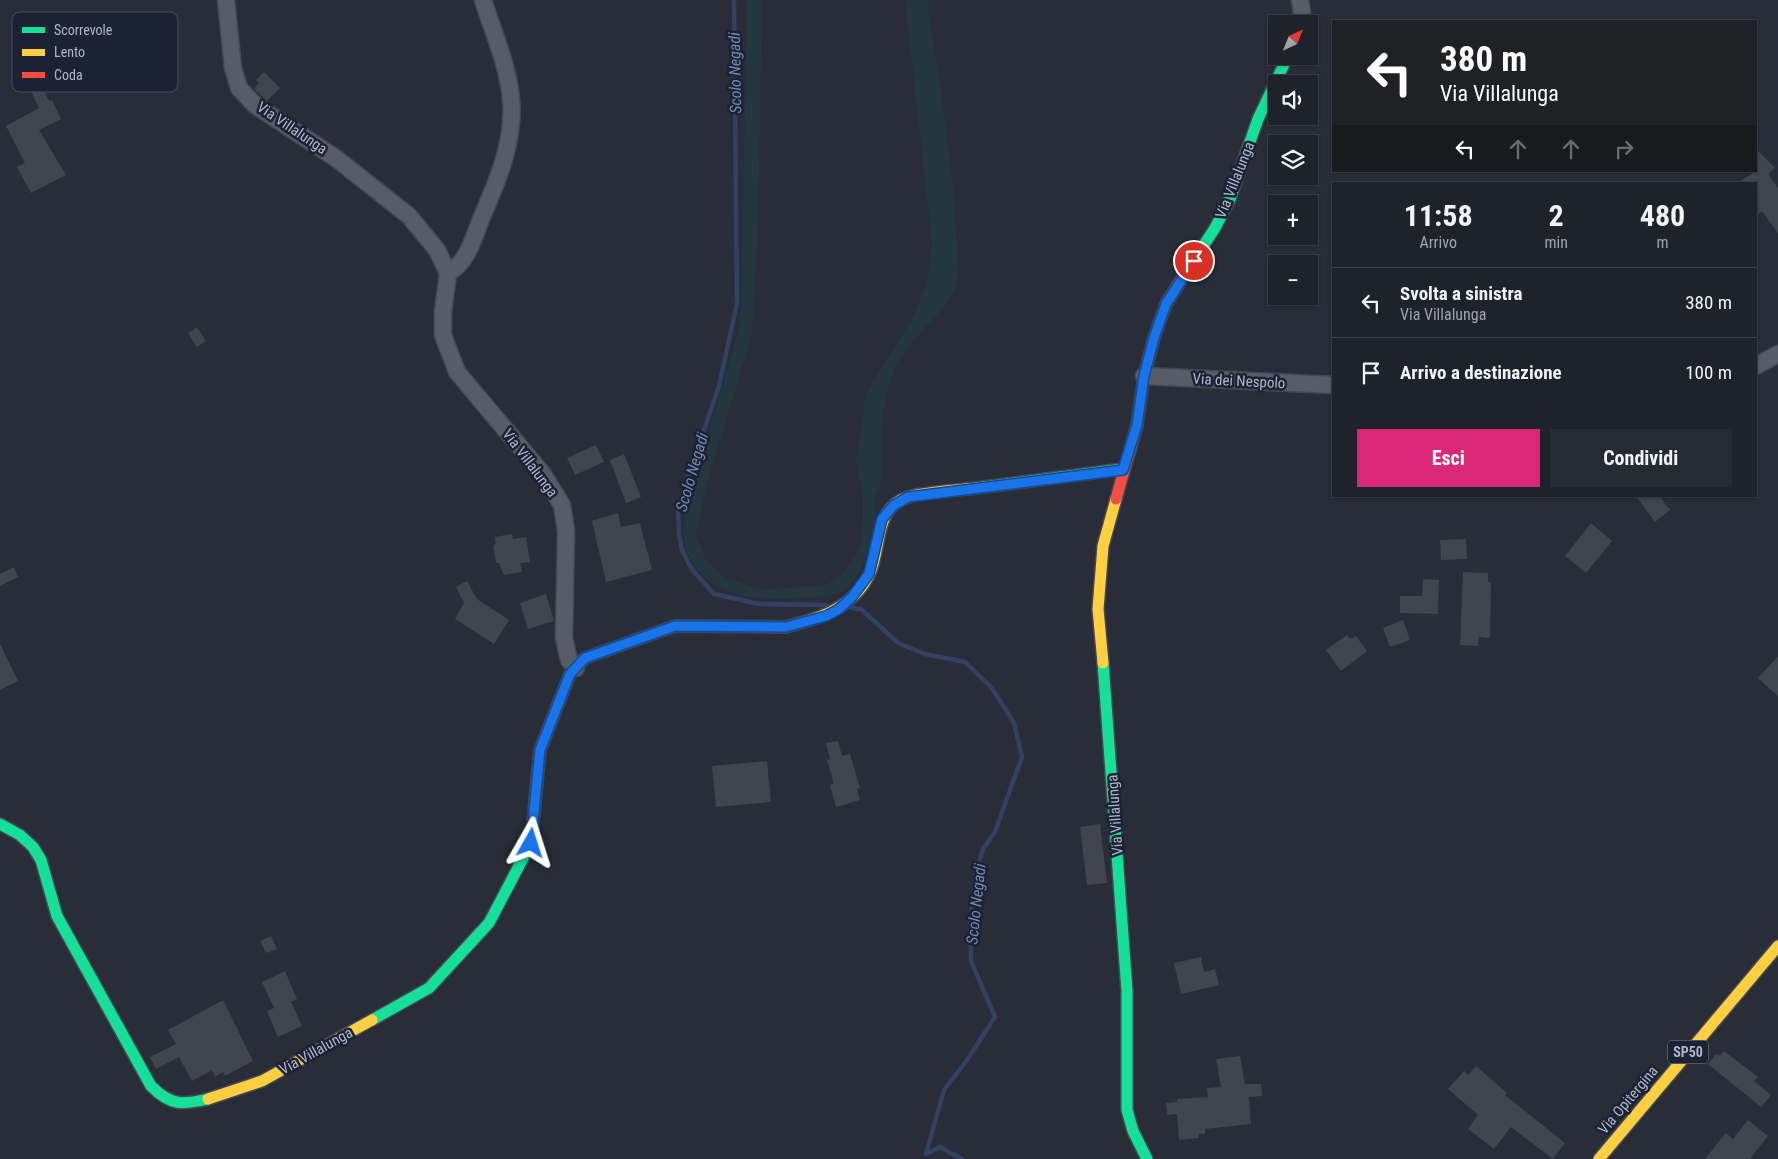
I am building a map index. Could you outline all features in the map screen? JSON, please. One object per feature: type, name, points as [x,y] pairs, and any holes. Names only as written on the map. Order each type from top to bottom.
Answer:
[{"type":"street","name":"Via Villalunga","points":[[226,0],[233,68],[239,88],[255,105],[337,159],[408,216],[437,250],[448,273],[443,312],[443,335],[457,372],[542,473],[562,505],[566,531],[564,638],[569,660],[576,668]]},
{"type":"street","points":[[448,273],[465,258],[502,170],[507,140],[511,100],[507,75],[483,0]]},
{"type":"street","points":[[1300,0],[1302,15]]},
{"type":"street","name":"Via Villalunga","points":[[1147,1159],[1133,1132],[1127,1110],[1127,991],[1116,813],[1098,609],[1102,546],[1137,425],[1144,376],[1154,338],[1166,304],[1216,228],[1230,199],[1258,119],[1284,65]]},
{"type":"street","points":[[1757,365],[1778,354]]},
{"type":"street","name":"Via dei Nespolo","points":[[1144,376],[1332,385]]},
{"type":"street","name":"Via Villalunga","points":[[0,824],[20,835],[33,847],[41,860],[57,916],[151,1086],[161,1096],[184,1105],[226,1095],[262,1081],[429,988],[489,923],[531,843],[540,750],[570,674],[585,658],[675,626],[786,627],[826,616],[839,609],[852,597],[869,574],[882,519],[894,505],[908,497],[1123,470]]},
{"type":"street","name":"Via Opitergina","points":[[1599,1159],[1778,946]]},
{"type":"shaded area","points":[[747,0],[762,0],[758,230],[752,335],[707,483],[696,535],[706,561],[724,577],[762,590],[826,585],[843,574],[860,547],[863,497],[856,461],[866,393],[913,318],[927,283],[932,243],[905,0],[927,0],[948,146],[958,260],[956,285],[943,308],[912,342],[895,368],[882,419],[881,480],[874,500],[876,519],[873,537],[863,565],[853,581],[843,591],[826,596],[780,599],[758,598],[737,594],[718,586],[702,575],[690,559],[684,539],[685,513],[741,322]]},
{"type":"building","points":[[264,72],[280,88],[267,101],[254,89],[259,83],[256,80]]},
{"type":"building","points":[[31,92],[45,92],[49,101],[52,100],[61,119],[39,130],[66,175],[31,193],[17,167],[25,163],[6,126],[39,108]]},
{"type":"building","points":[[1757,150],[1775,168],[1768,174],[1778,188],[1778,233],[1762,211],[1757,215],[1757,182],[1739,182],[1757,172]]},
{"type":"building","points":[[197,327],[206,341],[197,347],[188,333]]},
{"type":"building","points":[[596,445],[604,462],[575,475],[567,458]]},
{"type":"building","points":[[624,454],[641,497],[626,503],[610,460]]},
{"type":"building","points":[[1637,497],[1660,497],[1670,510],[1655,522]]},
{"type":"building","points":[[618,513],[621,527],[640,523],[652,570],[606,582],[592,521]]},
{"type":"building","points":[[1591,523],[1612,541],[1586,573],[1565,556]]},
{"type":"building","points":[[512,534],[513,539],[526,537],[530,562],[520,563],[522,572],[504,575],[499,563],[496,563],[493,545],[496,544],[495,537]]},
{"type":"building","points":[[1466,539],[1467,559],[1441,560],[1440,540]]},
{"type":"building","points":[[14,567],[18,577],[0,586],[0,574]]},
{"type":"building","points":[[1463,572],[1488,573],[1488,582],[1491,582],[1490,638],[1479,637],[1478,646],[1460,645]]},
{"type":"building","points":[[1423,579],[1439,580],[1438,614],[1400,613],[1400,596],[1422,596]]},
{"type":"building","points":[[467,581],[477,599],[509,620],[494,644],[455,619],[464,603],[456,587]]},
{"type":"building","points":[[546,594],[554,621],[528,629],[520,603]]},
{"type":"building","points":[[1403,620],[1410,640],[1390,647],[1383,628]]},
{"type":"building","points":[[1347,635],[1350,639],[1356,636],[1367,651],[1341,671],[1326,650]]},
{"type":"building","points":[[0,644],[18,681],[0,690]]},
{"type":"building","points":[[1778,656],[1778,696],[1758,678]]},
{"type":"building","points":[[838,741],[842,756],[850,754],[860,788],[857,789],[860,800],[836,807],[830,785],[834,784],[827,760],[830,759],[826,743]]},
{"type":"building","points":[[767,761],[771,802],[716,807],[712,766]]},
{"type":"building","points":[[1100,824],[1107,883],[1087,885],[1080,827]]},
{"type":"building","points":[[271,936],[277,949],[266,953],[260,941]]},
{"type":"building","points":[[1201,957],[1204,972],[1215,969],[1219,985],[1181,994],[1174,963]]},
{"type":"building","points":[[285,971],[297,999],[291,1002],[302,1026],[278,1037],[267,1011],[274,1008],[262,982]]},
{"type":"building","points":[[223,1000],[253,1061],[225,1076],[223,1072],[215,1077],[212,1070],[192,1081],[179,1057],[156,1069],[150,1057],[176,1044],[168,1030]]},
{"type":"building","points":[[1724,1051],[1758,1077],[1754,1081],[1771,1095],[1761,1107],[1708,1064],[1716,1054],[1719,1056]]},
{"type":"building","points":[[1240,1056],[1245,1084],[1261,1084],[1262,1096],[1249,1097],[1251,1124],[1205,1129],[1205,1134],[1199,1134],[1199,1138],[1179,1140],[1177,1114],[1167,1115],[1166,1103],[1177,1102],[1177,1099],[1208,1097],[1207,1088],[1221,1087],[1216,1059]]},
{"type":"building","points":[[1476,1066],[1507,1093],[1505,1095],[1565,1143],[1553,1159],[1511,1127],[1494,1149],[1468,1129],[1478,1115],[1448,1089],[1464,1071],[1468,1075]]},
{"type":"building","points":[[1748,1120],[1768,1136],[1750,1159],[1705,1159],[1726,1133],[1733,1139]]},
{"type":"waterway","name":"Scolo Negadi","points":[[734,0],[737,303],[719,386],[678,507],[679,534],[682,550],[691,568],[714,594],[759,604],[826,605]]},
{"type":"waterway","name":"Scolo Negadi","points":[[851,608],[861,609],[898,643],[925,654],[965,662],[992,688],[1014,723],[1022,757],[995,832],[983,849],[976,872],[970,924],[971,961],[995,1017],[967,1060],[944,1090],[926,1154],[940,1147],[962,1159]]},
{"type":"traffic: fast","points":[[1188,269],[1215,228],[1230,199],[1258,119],[1284,65]]},
{"type":"traffic: fast","points":[[984,487],[1123,469]]},
{"type":"traffic: fast","points":[[372,1020],[429,988],[489,923],[531,843],[540,750],[570,674],[585,658],[675,626],[786,627],[810,620]]},
{"type":"traffic: fast","points":[[1103,663],[1127,991],[1127,1110],[1133,1131],[1147,1159]]},
{"type":"traffic: fast","points":[[0,824],[20,835],[33,847],[41,860],[57,916],[151,1086],[158,1093],[177,1102],[184,1103],[208,1099]]},
{"type":"traffic: slow","points":[[810,620],[844,604],[864,584],[873,565],[880,530],[884,520],[889,510],[897,502],[925,493],[984,487]]},
{"type":"traffic: slow","points":[[1103,663],[1098,609],[1103,546],[1116,499]]},
{"type":"traffic: slow","points":[[1599,1159],[1778,946]]},
{"type":"traffic: slow","points":[[208,1099],[262,1081],[372,1020]]},
{"type":"traffic: jam","points":[[1116,499],[1137,425],[1144,376],[1154,338],[1166,304],[1188,269]]},
{"type":"route","points":[[531,843],[540,750],[570,674],[585,658],[675,626],[786,627],[826,616],[839,609],[852,597],[869,574],[882,519],[894,505],[908,497],[1123,470],[1137,425],[1144,376],[1154,338],[1166,304],[1194,261]]}]
